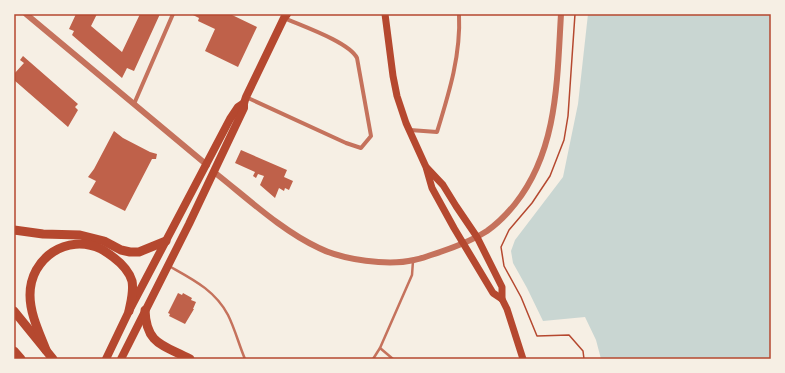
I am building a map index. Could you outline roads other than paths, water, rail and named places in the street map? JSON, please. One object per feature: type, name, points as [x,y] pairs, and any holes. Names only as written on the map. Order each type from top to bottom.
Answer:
[{"type":"highway","points":[[121,359],[214,172],[244,108],[245,100],[285,15]]},
{"type":"highway","points":[[106,359],[129,311],[230,120],[238,107],[245,100]]},
{"type":"highway","points":[[14,230],[43,234],[80,235],[104,241],[121,250],[130,252],[139,252],[166,241]]},
{"type":"highway","points":[[46,350],[32,313],[30,294],[33,274],[44,258],[53,252],[70,245],[90,246],[100,248],[117,260],[125,268],[131,279],[133,292],[129,311]]},
{"type":"highway","points":[[145,310],[147,330],[155,341],[190,359]]},
{"type":"highway","points":[[14,311],[53,359]]},
{"type":"highway","points":[[14,351],[20,359]]},
{"type":"main road","points":[[385,14],[397,96],[409,130],[426,166],[432,188],[493,293],[502,299]]},
{"type":"main road","points":[[426,166],[443,184],[476,237],[502,287],[502,299],[513,326],[523,359]]},
{"type":"street","points":[[26,14],[214,172],[296,236],[320,249],[346,257],[369,261],[413,260],[463,243],[493,227],[511,209],[534,175],[548,138],[557,72],[560,14]]},
{"type":"street","points":[[134,104],[173,14]]},
{"type":"street","points":[[409,130],[437,132],[451,87],[457,58],[460,29],[459,14]]},
{"type":"street","points":[[245,100],[361,148],[371,136],[355,54],[342,44],[285,15]]},
{"type":"lane","points":[[373,359],[380,348],[412,275],[413,260]]},
{"type":"lane","points":[[168,266],[194,280],[214,296],[228,315],[245,359]]},
{"type":"lane","points":[[380,348],[393,359]]}]
